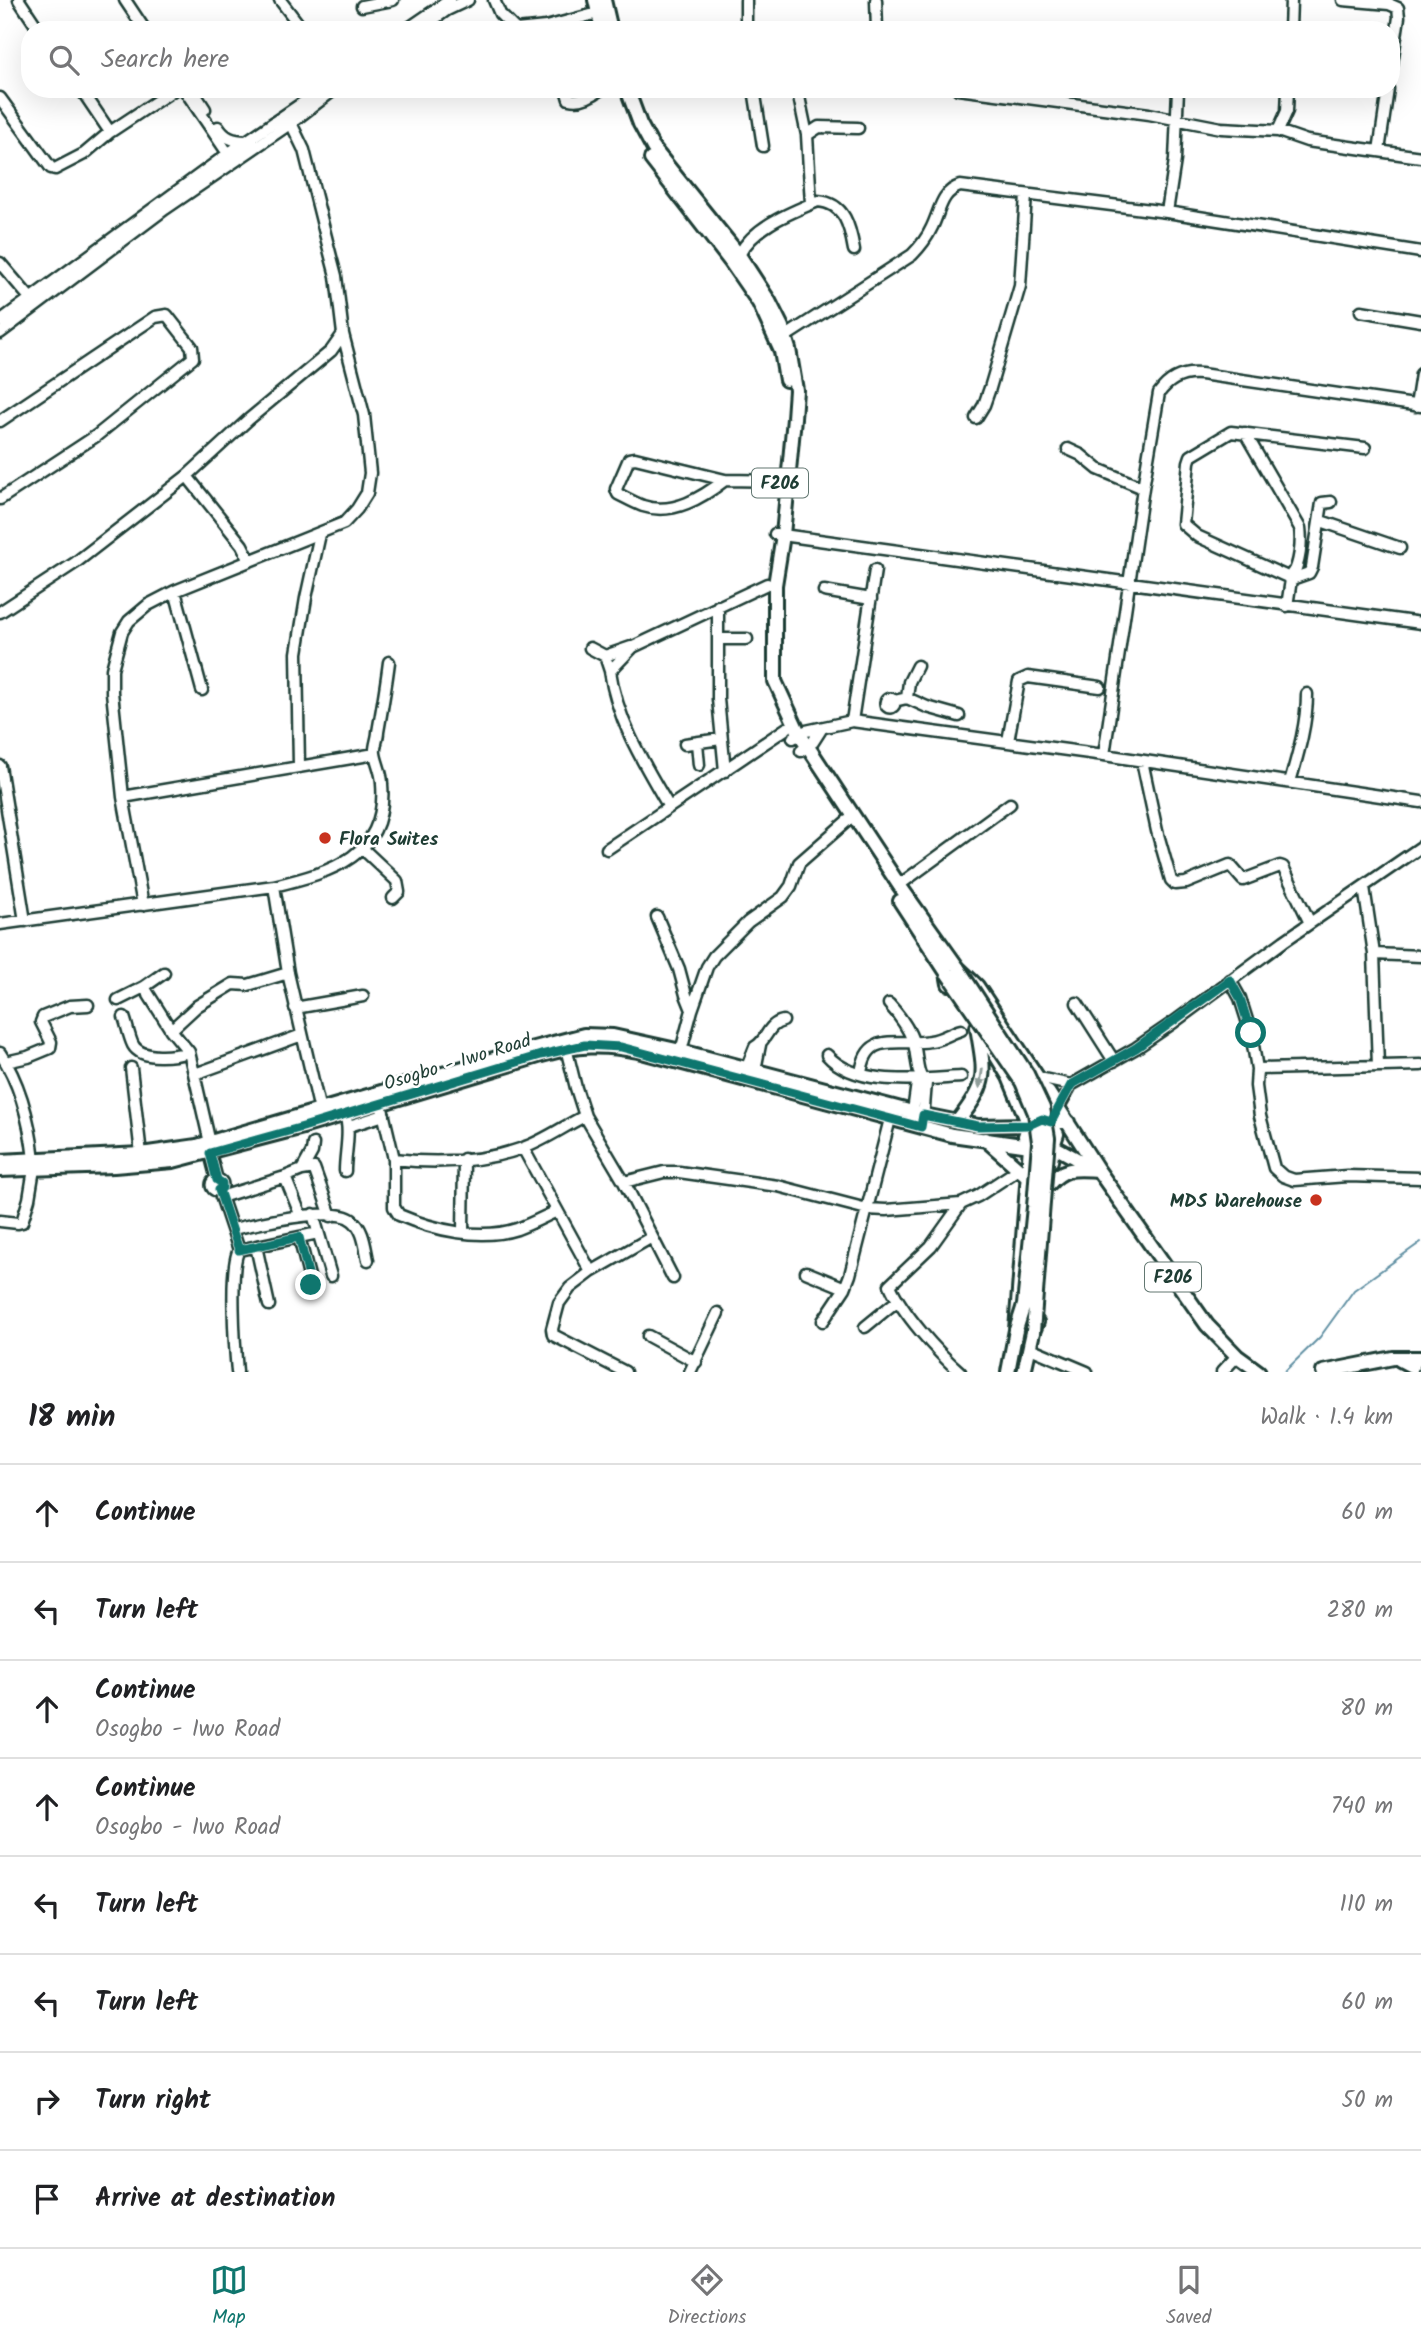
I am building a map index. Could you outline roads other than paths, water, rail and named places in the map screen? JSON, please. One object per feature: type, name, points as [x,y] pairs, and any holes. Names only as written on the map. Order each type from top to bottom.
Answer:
[{"type":"main road","points":[[604,0],[609,21]]},
{"type":"main road","name":"F206","points":[[622,98],[632,127],[647,153],[759,303],[781,339],[788,390],[780,481],[779,535],[767,584],[766,683],[793,733],[899,885],[1022,1082],[1035,1113],[1038,1142],[1032,1220],[1024,1306],[1016,1330]]},
{"type":"main road","name":"F206","points":[[630,98],[653,148],[739,255],[769,301],[796,390],[775,585],[775,681],[793,733]]},
{"type":"main road","name":"F206","points":[[804,749],[847,821],[1027,1074],[1043,1108],[1048,1138],[1033,1332]]},
{"type":"main road","points":[[1008,1372],[1016,1330],[1025,1172],[1030,1146],[1025,1136],[1029,1125],[1000,1062],[949,984],[952,970],[977,986],[1040,1081],[1057,1134],[1053,1146],[1040,1309],[1024,1372]]},
{"type":"main road","points":[[957,1122],[975,1100],[983,1078],[977,1027]]},
{"type":"main road","name":"Osogbo - Iwo Road","points":[[0,1161],[34,1164],[173,1161],[573,1037],[613,1036],[751,1069],[917,1119],[952,1135],[1030,1146]]},
{"type":"main road","name":"Osogbo - Iwo Road","points":[[321,1116],[347,1120],[566,1048],[590,1045],[638,1051],[890,1119],[957,1122],[978,1126],[1029,1125]]},
{"type":"main road","name":"F206","points":[[1040,1081],[1098,1170],[1207,1325],[1237,1356],[1259,1372]]},
{"type":"main road","points":[[1029,1125],[1042,1119],[1068,1122]]},
{"type":"main road","points":[[985,1139],[1025,1172]]},
{"type":"main road","points":[[1030,1146],[1041,1151],[1053,1146]]},
{"type":"main road","points":[[1053,1146],[1098,1170]]},
{"type":"main road","name":"Osogbo - Iwo Road","points":[[65,1163],[210,1148]]},
{"type":"main road","name":"Osogbo - Iwo Road","points":[[0,1170],[34,1164]]},
{"type":"main road","points":[[1025,1172],[1042,1167],[1050,1178]]},
{"type":"main road","points":[[1050,1178],[1065,1170],[1098,1170]]},
{"type":"main road","points":[[1323,1372],[1393,1358],[1421,1358]]},
{"type":"main road","points":[[1393,1358],[1421,1371]]},
{"type":"street","points":[[19,0],[33,21]]},
{"type":"street","points":[[125,0],[139,21]]},
{"type":"street","points":[[133,0],[146,21]]},
{"type":"street","points":[[281,0],[296,21]]},
{"type":"street","points":[[362,6],[393,0]]},
{"type":"street","points":[[431,0],[447,1]]},
{"type":"street","points":[[432,21],[468,0]]},
{"type":"street","points":[[494,0],[500,14],[507,21]]},
{"type":"street","points":[[746,0],[746,21]]},
{"type":"street","points":[[876,0],[877,21]]},
{"type":"street","points":[[1290,21],[1291,0]]},
{"type":"street","points":[[1343,0],[1390,4],[1398,8],[1398,21]]},
{"type":"street","points":[[419,21],[447,1]]},
{"type":"street","points":[[560,21],[596,6]]},
{"type":"street","points":[[0,98],[51,168],[55,169],[84,154],[110,132],[161,98]]},
{"type":"street","points":[[87,98],[110,132]]},
{"type":"street","points":[[190,98],[231,157]]},
{"type":"street","points":[[198,98],[223,134],[234,141],[246,141]]},
{"type":"street","points":[[0,333],[231,157],[246,141],[310,98]]},
{"type":"street","points":[[0,321],[231,157],[291,122],[323,98]]},
{"type":"street","points":[[569,98],[586,98]]},
{"type":"street","points":[[755,98],[763,146]]},
{"type":"street","points":[[799,98],[807,135],[811,204]]},
{"type":"street","points":[[1024,98],[1177,119],[1221,128],[1278,131],[1307,141],[1421,157]]},
{"type":"street","points":[[1167,212],[1175,160],[1178,98]]},
{"type":"street","points":[[1278,131],[1287,111],[1288,98]]},
{"type":"street","points":[[1379,151],[1387,98]]},
{"type":"street","points":[[143,905],[123,797],[112,692],[112,669],[122,632],[129,621],[148,605],[175,591],[344,523],[367,493],[370,472],[364,415],[343,334],[330,253],[304,150],[291,122]]},
{"type":"street","points":[[807,135],[819,127],[858,128]]},
{"type":"street","points":[[781,339],[912,255],[927,236],[944,197],[954,188],[967,186],[1167,212],[1421,252]]},
{"type":"street","points":[[976,418],[985,405],[1020,286],[1026,195]]},
{"type":"street","points":[[739,255],[744,245],[786,214],[823,201],[836,207],[845,216],[854,250]]},
{"type":"street","points":[[0,263],[31,299]]},
{"type":"street","points":[[1361,312],[1421,321]]},
{"type":"street","points":[[0,421],[155,317],[167,316],[192,347],[193,358],[96,436],[0,499]]},
{"type":"street","points":[[0,612],[75,563],[187,476],[248,420],[331,351],[343,334]]},
{"type":"street","points":[[331,351],[348,352]]},
{"type":"street","points":[[1104,755],[1159,393],[1167,383],[1178,376],[1191,373],[1419,406],[1421,374]]},
{"type":"street","points":[[1331,502],[1322,503],[1312,567],[1308,573],[1292,578],[1197,536],[1183,524],[1189,462],[1192,456],[1231,432],[1366,448]]},
{"type":"street","points":[[1245,433],[1300,528],[1302,537],[1287,606]]},
{"type":"street","points":[[1068,449],[1098,468],[1143,488]]},
{"type":"street","points":[[725,480],[701,498],[665,509],[645,507],[616,491],[629,459],[632,458],[725,480],[780,481]]},
{"type":"street","points":[[187,476],[242,545],[250,561]]},
{"type":"street","points":[[1321,521],[1400,548]]},
{"type":"street","points":[[299,766],[298,653],[306,598],[320,534]]},
{"type":"street","points":[[779,535],[1421,623]]},
{"type":"street","points":[[852,721],[875,570]]},
{"type":"street","points":[[605,656],[633,647],[767,584]]},
{"type":"street","points":[[175,591],[202,690]]},
{"type":"street","points":[[824,592],[872,599]]},
{"type":"street","points":[[718,606],[718,699],[725,771]]},
{"type":"street","points":[[718,639],[747,639]]},
{"type":"street","points":[[610,671],[633,647]]},
{"type":"street","points":[[590,648],[605,656],[613,695],[622,720],[669,807]]},
{"type":"street","points":[[0,925],[274,886],[327,869],[363,849],[376,831],[382,804],[381,773],[375,754],[389,662]]},
{"type":"street","points":[[907,698],[909,682],[917,666]]},
{"type":"street","points":[[902,670],[909,682]]},
{"type":"street","points":[[1008,741],[1021,679],[1028,677],[1100,687]]},
{"type":"street","points":[[1290,782],[1298,754],[1307,694]]},
{"type":"street","points":[[887,725],[892,704],[907,698],[959,716]]},
{"type":"street","points":[[607,849],[725,771],[793,733],[852,721],[1008,741],[1421,802]]},
{"type":"street","points":[[804,749],[822,728]]},
{"type":"street","points":[[685,744],[721,739]]},
{"type":"street","points":[[697,743],[699,765]]},
{"type":"street","points":[[123,797],[375,754]]},
{"type":"street","points":[[1142,761],[1157,831],[1171,880],[1175,884],[1186,883],[1230,865],[1243,880],[1280,866],[1283,867],[1310,923]]},
{"type":"street","points":[[0,766],[25,921]]},
{"type":"street","points":[[899,885],[1010,804]]},
{"type":"street","points":[[681,1051],[692,1010],[714,956],[748,922],[783,897],[791,886],[799,863],[847,821]]},
{"type":"street","points":[[1051,1122],[1071,1085],[1174,1022],[1310,923],[1421,847]]},
{"type":"street","points":[[363,849],[397,881],[399,892],[393,898]]},
{"type":"street","points":[[274,886],[295,1008],[321,1116]]},
{"type":"street","points":[[1364,887],[1374,954],[1378,1066]]},
{"type":"street","points":[[657,917],[676,961],[692,1010]]},
{"type":"street","points":[[1374,954],[1421,956]]},
{"type":"street","points":[[118,1000],[164,973]]},
{"type":"street","points":[[171,1030],[197,1006],[233,984],[248,985],[288,973]]},
{"type":"street","points":[[1230,980],[1246,1014],[1257,1069],[1260,1116],[1274,1168],[1283,1176],[1294,1180],[1347,1176],[1421,1178]]},
{"type":"street","points":[[144,987],[171,1030],[189,1052],[219,1189],[239,1250],[233,1264],[237,1372]]},
{"type":"street","points":[[295,1008],[363,996]]},
{"type":"street","points":[[1077,1003],[1114,1061]]},
{"type":"street","points":[[889,1004],[905,1025],[914,1043],[921,1079],[926,1083],[917,1119]]},
{"type":"street","points":[[6,1062],[50,1048],[51,1041],[41,1022],[43,1017],[70,1006],[88,1005]]},
{"type":"street","points":[[124,1017],[133,1045],[139,1051],[153,1055],[189,1052]]},
{"type":"street","points":[[751,1069],[770,1028],[783,1021]]},
{"type":"street","points":[[861,1074],[867,1052],[875,1045],[931,1041],[961,1030]]},
{"type":"street","points":[[195,1074],[302,1035]]},
{"type":"street","points":[[566,1048],[585,1116],[624,1182],[673,1278]]},
{"type":"street","points":[[0,1053],[21,1099],[31,1134],[34,1164],[29,1199],[22,1222],[0,1221]]},
{"type":"street","points":[[827,1055],[844,1070],[861,1074],[901,1080],[961,1077]]},
{"type":"street","points":[[1257,1069],[1421,1065]]},
{"type":"street","points":[[131,1069],[141,1154]]},
{"type":"street","points":[[1040,1081],[1071,1085]]},
{"type":"street","points":[[383,1110],[394,1159],[394,1207],[399,1215],[414,1221],[480,1234],[517,1229],[557,1211]]},
{"type":"street","points":[[394,1159],[438,1162],[523,1148],[585,1116]]},
{"type":"street","points":[[824,1321],[845,1288],[890,1119]]},
{"type":"street","points":[[345,1171],[347,1120]]},
{"type":"street","points":[[302,1170],[312,1152],[313,1144]]},
{"type":"street","points":[[523,1148],[591,1272]]},
{"type":"street","points":[[463,1232],[464,1159]]},
{"type":"street","points":[[219,1189],[285,1177],[314,1168],[331,1216]]},
{"type":"street","points":[[624,1182],[664,1172],[679,1172],[778,1186],[867,1209],[886,1210],[961,1204],[1025,1172]]},
{"type":"street","points":[[285,1177],[301,1216]]},
{"type":"street","points":[[960,1372],[945,1359],[898,1300],[890,1288],[890,1283],[929,1249],[961,1204]]},
{"type":"street","points":[[233,1229],[313,1214],[347,1217],[353,1221],[363,1237],[368,1261]]},
{"type":"street","points":[[313,1214],[331,1276]]},
{"type":"street","points":[[271,1222],[275,1242]]},
{"type":"street","points":[[239,1250],[318,1233]]},
{"type":"street","points":[[299,1237],[312,1288]]},
{"type":"street","points":[[625,1372],[552,1332],[564,1294],[591,1272],[652,1237]]},
{"type":"street","points":[[256,1246],[270,1305]]},
{"type":"street","points":[[806,1272],[845,1288]]},
{"type":"street","points":[[865,1327],[898,1300]]},
{"type":"street","points":[[648,1336],[695,1368],[718,1313]]},
{"type":"street","points":[[1030,1348],[1087,1372]]},
{"type":"street","points":[[1222,1372],[1237,1356]]},
{"type":"waterway","points":[[1284,1372],[1320,1337],[1354,1290],[1421,1242]]},
{"type":"railway","points":[[1417,1372],[1421,1365]]},
{"type":"place","name":"Flora Suites","points":[[325,838]]},
{"type":"place","name":"MDS Warehouse","points":[[1316,1200]]}]
